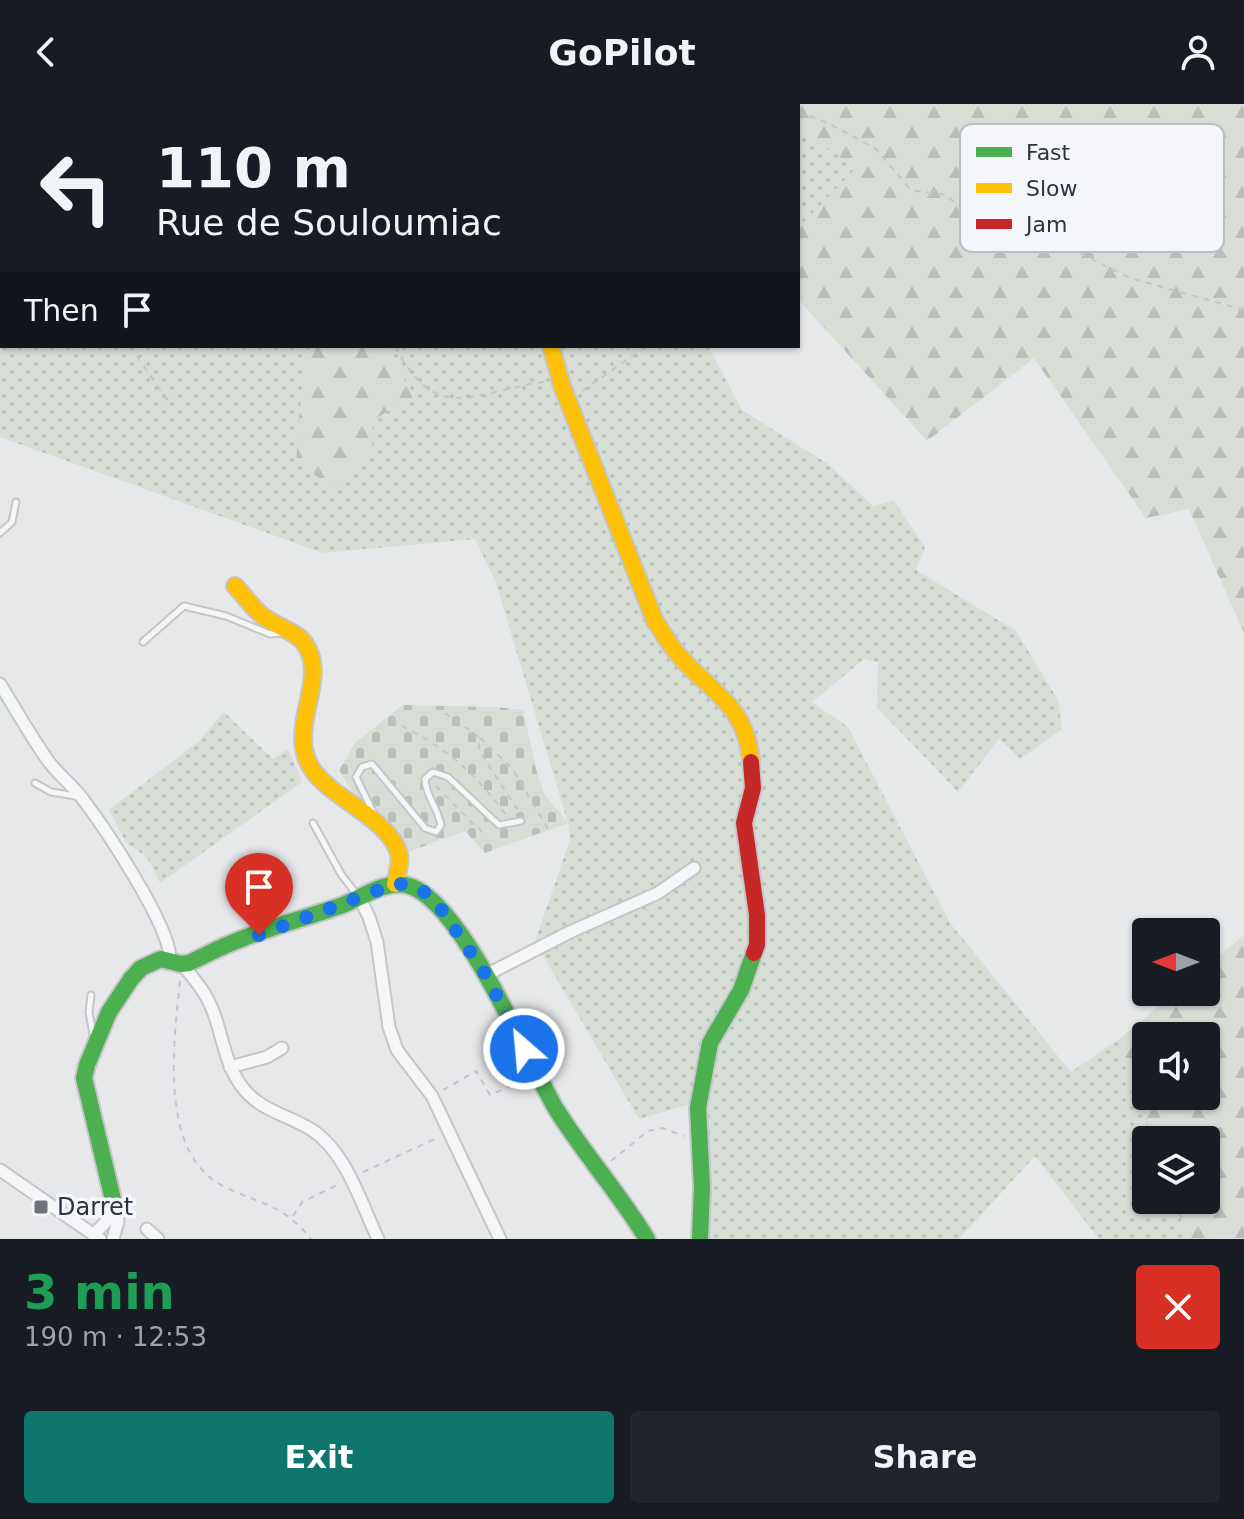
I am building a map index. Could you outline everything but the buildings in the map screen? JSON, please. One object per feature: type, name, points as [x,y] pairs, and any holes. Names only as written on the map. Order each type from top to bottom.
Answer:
[{"type":"street","points":[[552,348],[562,386],[655,621],[677,653],[724,697],[740,718],[750,748],[753,788],[744,823],[757,915],[757,945],[741,990],[710,1043],[698,1108],[702,1187],[700,1239]]},
{"type":"street","points":[[235,586],[261,616],[305,643],[312,657],[312,675],[300,739],[310,767],[330,790],[380,825],[394,841],[400,855],[395,884]]},
{"type":"street","points":[[0,684],[52,766],[82,797],[100,822],[151,907],[176,961],[205,994],[230,1067],[242,1086],[257,1102],[311,1130],[327,1144],[349,1179],[378,1239]]},
{"type":"street","points":[[486,975],[570,932],[658,893],[694,868]]},
{"type":"street","points":[[113,1239],[118,1221],[85,1091],[86,1064],[106,1019],[139,966],[156,959],[176,961],[281,927],[395,884],[408,884],[439,906],[486,975],[554,1107],[627,1204],[647,1239]]},
{"type":"street","points":[[360,899],[377,942],[389,1027],[397,1050],[432,1096],[500,1239]]},
{"type":"street","points":[[230,1067],[267,1057],[282,1048]]},
{"type":"street","points":[[0,1170],[97,1237],[114,1204]]},
{"type":"street","points":[[147,1229],[158,1239]]},
{"type":"lane","points":[[0,533],[12,522],[16,502]]},
{"type":"lane","points":[[143,642],[184,606],[226,616],[270,634],[291,633]]},
{"type":"lane","points":[[380,825],[356,777],[362,767],[372,764],[425,828],[436,832],[441,825],[437,810],[426,793],[425,779],[433,772],[448,777],[499,825],[521,821]]},
{"type":"lane","points":[[35,783],[51,792],[82,797]]},
{"type":"lane","points":[[313,823],[341,874],[360,899]]},
{"type":"lane","points":[[250,875],[256,891],[281,927]]},
{"type":"lane","points":[[91,995],[89,1012],[95,1043]]},
{"type":"path","points":[[800,113],[828,123],[876,149],[911,190],[945,195],[960,206]]},
{"type":"path","points":[[1078,252],[1130,278],[1244,310]]},
{"type":"path","points":[[131,348],[170,404]]},
{"type":"path","points":[[396,348],[413,377],[434,393],[452,399],[489,395],[539,383],[550,382],[562,386]]},
{"type":"path","points":[[573,410],[576,399],[587,386],[605,377],[644,348]]},
{"type":"path","points":[[445,713],[479,737],[512,768],[548,829]]},
{"type":"path","points":[[391,720],[457,759],[483,783],[512,823]]},
{"type":"path","points":[[479,737],[479,750],[519,810],[521,821]]},
{"type":"path","points":[[425,779],[437,786],[477,825],[484,836]]},
{"type":"path","points":[[176,961],[176,1103],[179,1128],[192,1158],[206,1175],[221,1185],[292,1217],[311,1239]]},
{"type":"path","points":[[432,1096],[476,1071],[490,1095],[537,1073]]},
{"type":"path","points":[[601,1170],[648,1131],[662,1128],[691,1137],[699,1134]]},
{"type":"path","points":[[292,1217],[302,1202],[449,1132]]},
{"type":"green space","points":[[800,104],[1244,104],[1244,633],[1189,509],[1146,518],[1034,358],[927,441],[800,301],[800,226],[856,168],[800,129]]},
{"type":"green space","points":[[800,129],[857,168],[800,226]]},
{"type":"green space","points":[[0,348],[709,348],[742,410],[828,464],[873,506],[894,501],[925,547],[916,570],[1016,631],[1058,700],[1062,729],[1020,759],[999,739],[958,792],[877,707],[878,662],[864,659],[812,702],[848,727],[950,923],[1071,1072],[1118,1040],[1132,1080],[1132,1110],[1142,1110],[1148,1126],[1132,1126],[1132,1214],[1179,1214],[1188,1239],[1099,1239],[1035,1156],[959,1239],[703,1239],[694,1103],[639,1119],[535,942],[570,839],[568,823],[495,580],[475,539],[323,553],[0,437]]},
{"type":"green space","points":[[309,348],[389,348],[413,397],[373,420],[372,450],[337,490],[296,462],[302,385]]},
{"type":"green space","points":[[403,705],[523,710],[545,795],[568,823],[485,853],[465,831],[405,853],[393,827],[358,799],[339,770],[356,742]]},
{"type":"green space","points":[[224,712],[273,759],[288,749],[302,782],[160,883],[147,857],[127,844],[109,810],[199,741]]},
{"type":"green space","points":[[1244,935],[1244,1238],[1188,1239],[1179,1214],[1220,1214],[1220,1126],[1148,1126],[1142,1110],[1220,1110],[1220,1022],[1140,1022],[1159,1006],[1220,1006],[1220,955]]},
{"type":"green space","points":[[1132,1028],[1132,1080],[1118,1040]]},
{"type":"traffic: fast","points":[[114,1204],[84,1078],[109,1012],[131,979],[141,968],[161,959],[189,963],[252,935],[343,905],[382,887],[398,884],[427,896],[449,918],[491,983],[556,1109],[647,1239]]},
{"type":"traffic: fast","points":[[700,1239],[702,1187],[698,1108],[710,1043],[741,990],[754,953]]},
{"type":"traffic: slow","points":[[552,348],[562,386],[655,621],[676,652],[734,712],[748,742],[751,762]]},
{"type":"traffic: slow","points":[[235,586],[260,614],[305,644],[313,673],[303,737],[305,753],[321,780],[373,820],[393,842],[399,854],[395,884]]},
{"type":"traffic: jam","points":[[751,762],[753,788],[744,823],[757,915],[754,953]]},
{"type":"place","name":"Darret","points":[[41,1207]]},
{"type":"route","points":[[259,935],[395,884],[408,884],[426,893],[439,906],[486,975],[524,1049]]}]
